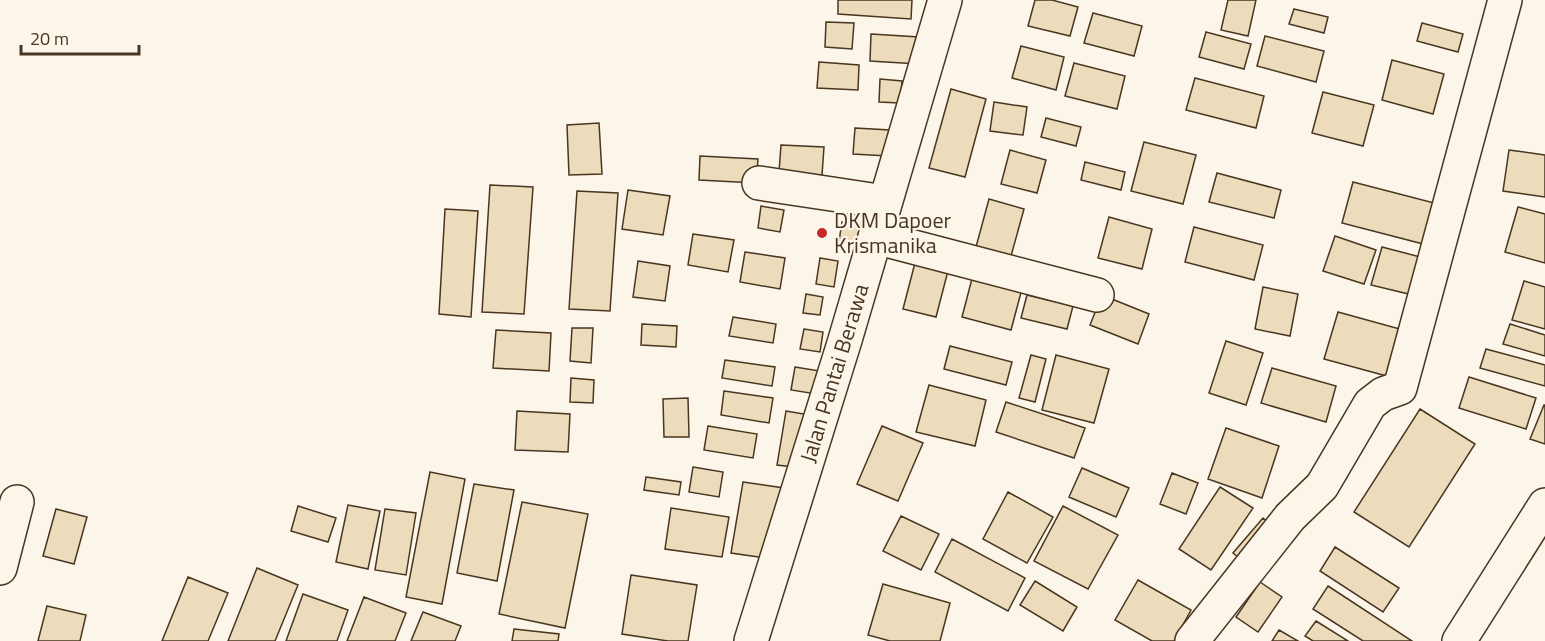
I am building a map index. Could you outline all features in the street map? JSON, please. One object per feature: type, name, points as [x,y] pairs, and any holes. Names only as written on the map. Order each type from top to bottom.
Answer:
[{"type":"street","name":"Jalan Pantai Berawa","points":[[751,641],[945,0]]},
{"type":"street","points":[[1192,641],[1290,517],[1322,486],[1370,404],[1383,394],[1400,388],[1505,0]]},
{"type":"street","points":[[759,183],[885,202]]},
{"type":"street","points":[[875,237],[1097,295]]},
{"type":"street","points":[[0,568],[17,502]]},
{"type":"street","points":[[1459,641],[1545,505]]},
{"type":"building","points":[[838,0],[912,0],[911,19],[838,14]]},
{"type":"building","points":[[1035,0],[1052,0],[1078,7],[1070,36],[1028,26]]},
{"type":"building","points":[[1228,0],[1256,0],[1248,36],[1221,30]]},
{"type":"building","points":[[1294,9],[1328,17],[1324,33],[1289,24]]},
{"type":"building","points":[[1093,13],[1142,26],[1134,56],[1084,43]]},
{"type":"building","points":[[826,22],[854,23],[852,49],[825,47]]},
{"type":"building","points":[[1422,23],[1463,34],[1458,52],[1417,41]]},
{"type":"building","points":[[1206,32],[1251,44],[1244,69],[1199,57]]},
{"type":"building","points":[[871,34],[919,37],[918,64],[870,61]]},
{"type":"building","points":[[1265,36],[1324,51],[1316,82],[1257,66]]},
{"type":"building","points":[[1021,46],[1064,57],[1056,90],[1012,78]]},
{"type":"building","points":[[1392,60],[1444,74],[1433,114],[1382,100]]},
{"type":"building","points":[[819,62],[859,65],[858,90],[817,88]]},
{"type":"building","points":[[1074,63],[1125,76],[1117,109],[1065,96]]},
{"type":"building","points":[[1195,78],[1264,96],[1256,128],[1186,110]]},
{"type":"building","points":[[880,79],[902,81],[900,103],[879,102]]},
{"type":"building","points":[[951,89],[986,99],[965,177],[929,168]]},
{"type":"building","points":[[1323,92],[1374,105],[1363,146],[1312,133]]},
{"type":"building","points":[[994,102],[1027,107],[1023,135],[990,131]]},
{"type":"building","points":[[1046,118],[1081,127],[1076,146],[1041,137]]},
{"type":"building","points":[[599,123],[602,174],[569,175],[567,125]]},
{"type":"building","points":[[855,128],[890,130],[888,156],[853,154]]},
{"type":"building","points":[[1144,142],[1196,155],[1183,204],[1131,191]]},
{"type":"building","points":[[781,145],[824,147],[822,175],[779,172]]},
{"type":"building","points":[[1010,150],[1046,160],[1037,193],[1001,184]]},
{"type":"building","points":[[1509,150],[1545,155],[1545,197],[1503,191]]},
{"type":"building","points":[[700,156],[758,159],[756,183],[699,180]]},
{"type":"building","points":[[1085,162],[1125,172],[1121,190],[1081,180]]},
{"type":"building","points":[[1217,173],[1281,190],[1274,218],[1209,202]]},
{"type":"building","points":[[1353,182],[1442,205],[1431,246],[1342,223]]},
{"type":"building","points":[[490,185],[533,187],[524,314],[482,312]]},
{"type":"building","points":[[628,190],[670,196],[663,235],[622,229]]},
{"type":"building","points":[[577,191],[618,193],[610,311],[569,309]]},
{"type":"building","points":[[989,199],[1024,209],[1011,256],[976,247]]},
{"type":"building","points":[[761,206],[784,210],[780,232],[758,228]]},
{"type":"building","points":[[1518,207],[1545,214],[1545,263],[1505,252]]},
{"type":"building","points":[[445,209],[478,211],[471,317],[439,314]]},
{"type":"building","points":[[1109,217],[1152,229],[1142,269],[1098,258]]},
{"type":"building","points":[[842,222],[870,227],[867,245],[839,241]]},
{"type":"building","points":[[1194,227],[1263,245],[1254,280],[1185,262]]},
{"type":"building","points":[[693,234],[734,240],[728,272],[688,265]]},
{"type":"building","points":[[1335,236],[1376,250],[1364,284],[1323,271]]},
{"type":"building","points":[[1382,247],[1428,259],[1417,296],[1371,285]]},
{"type":"building","points":[[745,252],[785,258],[780,289],[740,282]]},
{"type":"building","points":[[820,258],[838,261],[834,287],[816,284]]},
{"type":"building","points":[[916,259],[949,267],[936,317],[903,309]]},
{"type":"building","points":[[638,261],[670,266],[665,301],[633,297]]},
{"type":"building","points":[[974,271],[1023,285],[1011,330],[962,317]]},
{"type":"building","points":[[1524,281],[1545,287],[1545,329],[1512,320]]},
{"type":"building","points":[[1263,287],[1298,294],[1290,336],[1255,329]]},
{"type":"building","points":[[806,294],[823,297],[820,315],[803,313]]},
{"type":"building","points":[[1027,295],[1073,306],[1067,329],[1021,318]]},
{"type":"building","points":[[1102,295],[1149,314],[1138,344],[1090,325]]},
{"type":"building","points":[[1338,312],[1407,331],[1394,378],[1324,359]]},
{"type":"building","points":[[733,317],[776,324],[773,343],[729,336]]},
{"type":"building","points":[[642,324],[677,326],[676,347],[641,345]]},
{"type":"building","points":[[1510,324],[1545,335],[1545,356],[1503,344]]},
{"type":"building","points":[[572,328],[593,328],[591,363],[570,361]]},
{"type":"building","points":[[804,329],[823,332],[820,352],[800,349]]},
{"type":"building","points":[[496,330],[551,333],[549,371],[493,368]]},
{"type":"building","points":[[1226,341],[1263,353],[1246,405],[1209,393]]},
{"type":"building","points":[[950,346],[1012,362],[1006,385],[944,369]]},
{"type":"building","points":[[1486,349],[1545,365],[1545,386],[1480,368]]},
{"type":"building","points":[[1031,355],[1046,359],[1035,402],[1019,398]]},
{"type":"building","points":[[1056,355],[1109,369],[1094,423],[1042,410]]},
{"type":"building","points":[[725,360],[775,367],[772,386],[722,378]]},
{"type":"building","points":[[795,367],[820,371],[816,394],[791,390]]},
{"type":"building","points":[[1272,368],[1336,386],[1326,422],[1261,403]]},
{"type":"building","points":[[1469,377],[1536,398],[1526,429],[1459,408]]},
{"type":"building","points":[[571,378],[594,380],[593,403],[570,402]]},
{"type":"building","points":[[929,385],[986,400],[975,446],[916,432]]},
{"type":"building","points":[[724,391],[773,398],[769,423],[721,415]]},
{"type":"building","points":[[688,398],[689,437],[664,437],[663,399]]},
{"type":"building","points":[[1006,402],[1085,428],[1074,458],[996,432]]},
{"type":"building","points":[[1545,405],[1545,444],[1530,439]]},
{"type":"building","points":[[1420,409],[1475,444],[1409,547],[1354,512]]},
{"type":"building","points":[[517,411],[570,414],[568,452],[515,450]]},
{"type":"building","points":[[786,411],[810,415],[802,468],[777,465]]},
{"type":"building","points":[[708,426],[757,434],[753,458],[704,450]]},
{"type":"building","points":[[882,426],[923,443],[898,501],[857,484]]},
{"type":"building","points":[[1226,428],[1279,446],[1262,498],[1208,479]]},
{"type":"building","points":[[693,467],[723,472],[719,497],[689,492]]},
{"type":"building","points":[[1082,468],[1129,488],[1116,517],[1069,497]]},
{"type":"building","points":[[430,472],[465,479],[442,604],[406,597]]},
{"type":"building","points":[[1172,473],[1198,483],[1186,514],[1160,504]]},
{"type":"building","points":[[646,477],[681,482],[679,495],[644,490]]},
{"type":"building","points":[[743,482],[784,488],[773,559],[731,553]]},
{"type":"building","points":[[474,484],[514,490],[497,581],[457,573]]},
{"type":"building","points":[[1220,487],[1253,508],[1211,570],[1179,549]]},
{"type":"building","points":[[1008,492],[1053,517],[1027,563],[983,539]]},
{"type":"building","points":[[522,502],[588,514],[565,628],[499,614]]},
{"type":"building","points":[[348,505],[380,511],[368,569],[336,562]]},
{"type":"building","points":[[298,506],[336,518],[328,542],[291,531]]},
{"type":"building","points":[[1063,506],[1118,535],[1088,589],[1034,561]]},
{"type":"building","points":[[671,508],[729,517],[722,557],[665,549]]},
{"type":"building","points":[[56,509],[87,517],[74,564],[43,556]]},
{"type":"building","points":[[385,509],[416,513],[406,575],[375,570]]},
{"type":"building","points":[[901,516],[939,534],[921,570],[883,551]]},
{"type":"building","points":[[1263,518],[1275,528],[1245,563],[1233,553]]},
{"type":"building","points":[[952,539],[1025,578],[1008,611],[935,572]]},
{"type":"building","points":[[1335,547],[1399,588],[1383,612],[1320,571]]},
{"type":"building","points":[[257,568],[298,585],[275,641],[228,641]]},
{"type":"building","points":[[631,575],[697,585],[688,641],[668,641],[622,634]]},
{"type":"building","points":[[188,577],[228,593],[208,641],[162,641]]},
{"type":"building","points":[[1138,580],[1191,610],[1174,641],[1152,641],[1115,620]]},
{"type":"building","points":[[1035,581],[1077,607],[1063,631],[1020,605]]},
{"type":"building","points":[[1260,582],[1282,597],[1258,632],[1236,617]]},
{"type":"building","points":[[883,584],[950,603],[940,641],[890,641],[868,635]]},
{"type":"building","points":[[1328,586],[1412,641],[1363,641],[1313,609]]},
{"type":"building","points":[[303,594],[348,610],[337,641],[286,641]]},
{"type":"building","points":[[364,597],[406,613],[395,641],[347,641]]},
{"type":"building","points":[[47,606],[86,615],[80,641],[38,641]]},
{"type":"building","points":[[423,612],[461,626],[455,641],[411,641]]},
{"type":"building","points":[[1316,621],[1348,641],[1313,641],[1305,636]]},
{"type":"building","points":[[514,629],[559,634],[558,641],[512,641]]},
{"type":"building","points":[[1279,630],[1298,641],[1272,641]]},
{"type":"place","name":"DKM Dapoer Krismanika","points":[[822,233]]}]
